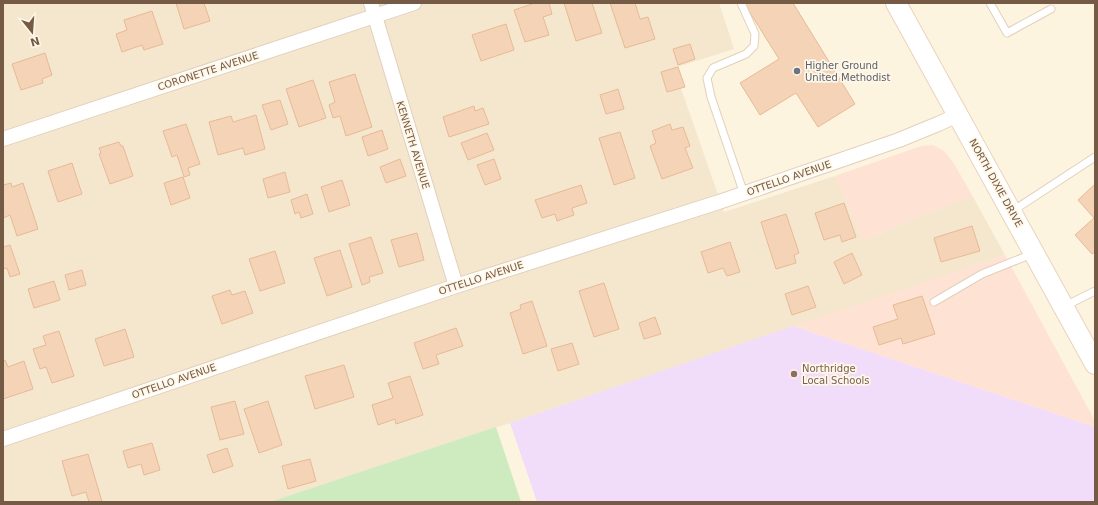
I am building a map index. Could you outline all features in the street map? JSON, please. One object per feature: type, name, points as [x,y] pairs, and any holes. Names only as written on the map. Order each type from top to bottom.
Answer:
[{"type":"main road","name":"NORTH DIXIE DRIVE","points":[[896,3],[1095,364]]},
{"type":"street","name":"CORONETTE AVENUE","points":[[3,139],[373,9],[414,3]]},
{"type":"street","name":"KENNETH AVENUE","points":[[373,9],[456,286]]},
{"type":"street","name":"OTTELLO AVENUE","points":[[3,439],[456,286],[744,194],[900,140],[958,115]]},
{"type":"lane","points":[[741,3],[755,34],[754,46],[746,54],[713,68],[707,78],[711,97],[744,194]]},
{"type":"lane","points":[[990,3],[1007,33],[1051,9]]},
{"type":"lane","points":[[1011,212],[1095,157]]},
{"type":"lane","points":[[934,302],[982,274],[1034,253]]},
{"type":"lane","points":[[1064,307],[1095,291]]},
{"type":"shaded area","points":[[3,3],[719,3],[734,49],[674,68],[724,212],[835,176],[863,241],[972,195],[1005,255],[510,423],[270,502],[3,502]]},
{"type":"shaded area","points":[[933,145],[944,151],[953,162],[972,195],[863,241],[835,176],[921,146]]},
{"type":"shaded area","points":[[1005,255],[1095,421],[1095,427],[793,326]]},
{"type":"shaded area","name":"Northridge Local Schools","points":[[793,326],[1095,427],[1095,502],[537,502],[510,423]]},
{"type":"green space","points":[[496,427],[521,502],[270,502]]},
{"type":"building","points":[[176,3],[204,3],[210,21],[184,29]]},
{"type":"building","points":[[535,3],[549,3],[552,14],[543,17],[549,35],[525,42],[514,10]]},
{"type":"building","points":[[564,3],[592,3],[602,33],[576,41]]},
{"type":"building","points":[[610,3],[635,3],[640,19],[648,17],[655,39],[625,48]]},
{"type":"building","name":"Higher Ground United Methodist","points":[[744,3],[793,3],[855,104],[818,127],[796,93],[760,115],[740,83],[779,59]]},
{"type":"building","points":[[152,11],[163,44],[144,50],[142,45],[122,52],[116,34],[127,30],[124,20]]},
{"type":"building","points":[[506,24],[514,50],[481,61],[472,35]]},
{"type":"building","points":[[690,44],[695,59],[678,65],[673,49]]},
{"type":"building","points":[[45,53],[52,75],[42,79],[43,83],[21,90],[12,64]]},
{"type":"building","points":[[678,67],[685,87],[667,92],[661,72]]},
{"type":"building","points":[[355,74],[372,127],[346,136],[340,116],[333,118],[329,105],[335,102],[329,82]]},
{"type":"building","points":[[313,80],[326,118],[299,127],[286,89]]},
{"type":"building","points":[[618,89],[624,109],[606,114],[600,95]]},
{"type":"building","points":[[280,100],[288,124],[271,130],[262,105]]},
{"type":"building","points":[[474,106],[475,111],[483,108],[489,124],[449,137],[443,117]]},
{"type":"building","points":[[256,115],[265,149],[245,155],[243,148],[218,155],[209,122],[231,116],[233,122]]},
{"type":"building","points":[[186,124],[200,164],[188,168],[190,175],[184,177],[177,155],[172,157],[163,131]]},
{"type":"building","points":[[670,124],[672,130],[683,127],[690,146],[685,148],[693,168],[662,179],[650,146],[656,143],[652,131]]},
{"type":"building","points":[[382,130],[388,149],[368,156],[362,137]]},
{"type":"building","points":[[620,132],[635,178],[614,185],[599,138]]},
{"type":"building","points":[[487,133],[494,150],[468,160],[461,143]]},
{"type":"building","points":[[119,142],[121,146],[123,146],[133,176],[110,184],[99,154],[101,153],[99,148]]},
{"type":"building","points":[[400,159],[406,176],[386,183],[380,167]]},
{"type":"building","points":[[494,159],[501,179],[485,185],[477,165]]},
{"type":"building","points":[[72,163],[82,194],[58,202],[48,171]]},
{"type":"building","points":[[285,172],[290,192],[268,198],[263,179]]},
{"type":"building","points":[[183,177],[190,198],[171,205],[164,183]]},
{"type":"building","points":[[342,180],[350,205],[329,212],[321,187]]},
{"type":"building","points":[[11,183],[12,187],[23,183],[38,229],[17,236],[10,215],[3,218],[3,185]]},
{"type":"building","points":[[1095,184],[1095,252],[1092,254],[1075,235],[1094,218],[1078,200]]},
{"type":"building","points":[[581,185],[587,203],[572,208],[574,215],[557,221],[555,214],[542,218],[535,200]]},
{"type":"building","points":[[307,194],[313,214],[301,218],[299,212],[295,214],[291,200]]},
{"type":"building","points":[[844,203],[856,237],[842,242],[840,235],[824,240],[815,213]]},
{"type":"building","points":[[786,214],[799,253],[794,255],[796,263],[776,269],[761,222]]},
{"type":"building","points":[[972,226],[980,251],[941,262],[934,238]]},
{"type":"building","points":[[417,233],[424,260],[399,267],[391,240]]},
{"type":"building","points":[[371,237],[383,273],[369,277],[370,282],[362,285],[349,244]]},
{"type":"building","points":[[730,242],[740,272],[727,276],[723,268],[708,273],[701,252]]},
{"type":"building","points":[[10,245],[20,274],[10,277],[7,268],[3,269],[3,247]]},
{"type":"building","points":[[340,250],[352,287],[327,296],[314,258]]},
{"type":"building","points":[[275,251],[285,283],[260,291],[249,259]]},
{"type":"building","points":[[852,253],[862,275],[844,284],[834,262]]},
{"type":"building","points":[[82,270],[86,285],[69,290],[65,275]]},
{"type":"building","points":[[54,281],[60,300],[34,308],[28,289]]},
{"type":"building","points":[[604,283],[619,329],[594,337],[579,291]]},
{"type":"building","points":[[808,286],[816,307],[792,315],[785,294]]},
{"type":"building","points":[[230,290],[232,295],[245,291],[253,313],[222,324],[212,296]]},
{"type":"building","points":[[922,296],[935,334],[903,344],[901,338],[879,345],[873,327],[898,319],[893,305]]},
{"type":"building","points":[[532,301],[547,346],[523,354],[510,313],[521,309],[520,305]]},
{"type":"building","points":[[655,317],[661,334],[644,339],[639,323]]},
{"type":"building","points":[[456,328],[463,346],[436,355],[439,364],[423,369],[414,343]]},
{"type":"building","points":[[125,329],[134,357],[104,366],[95,339]]},
{"type":"building","points":[[59,331],[74,376],[52,383],[46,367],[40,369],[33,349],[46,345],[43,336]]},
{"type":"building","points":[[572,343],[579,364],[558,371],[551,349]]},
{"type":"building","points":[[5,360],[8,367],[24,361],[33,389],[3,399],[3,361]]},
{"type":"building","points":[[344,365],[354,397],[315,409],[305,376]]},
{"type":"building","points":[[410,376],[423,415],[396,424],[395,419],[378,425],[372,405],[393,398],[388,383]]},
{"type":"building","points":[[235,401],[244,434],[220,440],[211,407]]},
{"type":"building","points":[[268,401],[282,445],[259,453],[244,409]]},
{"type":"building","points":[[152,443],[160,470],[144,475],[141,464],[128,468],[123,451]]},
{"type":"building","points":[[227,448],[233,466],[213,473],[207,455]]},
{"type":"building","points":[[88,454],[102,502],[89,502],[86,492],[72,496],[62,461]]},
{"type":"building","points":[[310,459],[316,481],[288,489],[282,466]]},
{"type":"place","name":"Higher Ground United Methodist","points":[[797,71]]},
{"type":"place","name":"Northridge Local Schools","points":[[794,374]]}]
